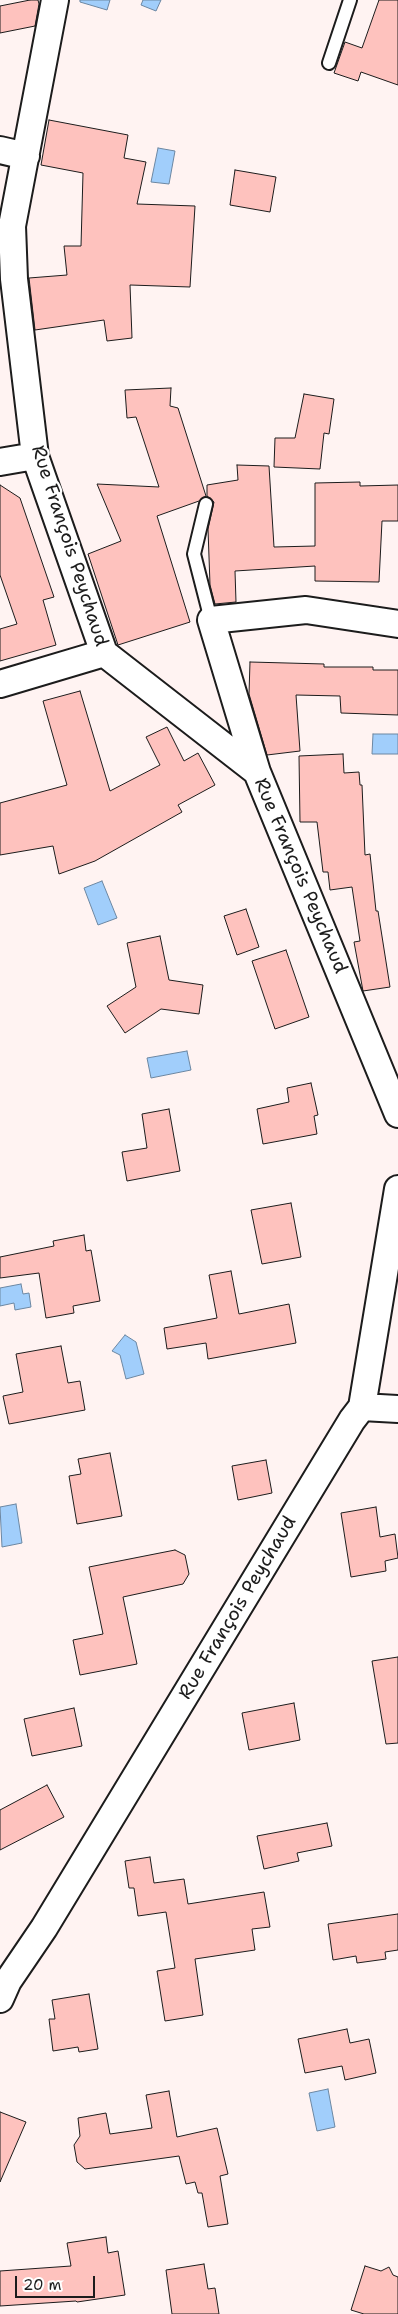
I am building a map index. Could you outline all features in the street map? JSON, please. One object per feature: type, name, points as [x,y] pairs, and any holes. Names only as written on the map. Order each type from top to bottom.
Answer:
[{"type":"street","name":"Rue François Peychaud","points":[[55,0],[12,226],[14,279],[35,456],[104,653],[257,772],[398,1114]]},
{"type":"street","points":[[0,150],[26,156]]},
{"type":"street","points":[[0,462],[35,456]]},
{"type":"street","points":[[257,772],[211,620],[306,610],[398,624]]},
{"type":"street","points":[[0,684],[104,653]]},
{"type":"street","name":"Rue François Peychaud","points":[[0,1999],[8,1981],[44,1928],[347,1428],[362,1407],[398,1189]]},
{"type":"street","points":[[362,1407],[398,1409]]},
{"type":"lane","points":[[329,63],[350,0]]},
{"type":"lane","points":[[206,504],[194,554],[211,620]]},
{"type":"water","points":[[80,0],[110,0],[107,10],[80,2]]},
{"type":"water","points":[[143,0],[161,0],[156,11],[141,5]]},
{"type":"water","points":[[158,148],[175,151],[169,184],[151,182]]},
{"type":"water","points":[[373,734],[398,734],[398,754],[372,754]]},
{"type":"water","points":[[102,881],[117,918],[98,925],[84,888]]},
{"type":"water","points":[[187,1051],[191,1070],[151,1078],[147,1058]]},
{"type":"water","points":[[21,1284],[23,1294],[29,1293],[31,1307],[15,1310],[14,1303],[0,1306],[0,1288]]},
{"type":"water","points":[[125,1335],[136,1342],[144,1374],[126,1379],[120,1355],[112,1351]]},
{"type":"water","points":[[16,1504],[22,1543],[2,1547],[0,1507]]},
{"type":"water","points":[[328,2089],[335,2127],[317,2131],[309,2093]]},
{"type":"building","points":[[38,0],[39,4],[35,26],[0,33],[0,6]]},
{"type":"building","points":[[379,0],[398,0],[398,85],[361,72],[358,81],[334,73],[345,42],[362,48]]},
{"type":"building","points":[[49,120],[128,135],[124,158],[146,162],[137,204],[195,206],[190,287],[130,285],[132,338],[107,341],[104,320],[35,330],[29,278],[67,275],[64,246],[81,246],[83,173],[41,165]]},
{"type":"building","points":[[235,170],[276,177],[270,212],[230,205]]},
{"type":"building","points":[[171,388],[170,406],[178,408],[206,496],[199,501],[157,516],[190,622],[118,645],[88,554],[121,541],[97,484],[159,487],[136,417],[127,418],[125,390]]},
{"type":"building","points":[[304,394],[334,399],[329,434],[324,433],[320,469],[274,467],[275,438],[295,438]]},
{"type":"building","points":[[237,465],[269,466],[274,547],[315,546],[315,483],[360,482],[360,486],[398,485],[398,521],[382,521],[379,582],[315,581],[315,566],[235,571],[236,602],[215,604],[210,585],[208,529],[214,502],[207,496],[207,485],[238,480]]},
{"type":"building","points":[[0,485],[20,498],[54,597],[43,600],[56,645],[0,661],[0,629],[17,624],[0,575]]},
{"type":"building","points":[[250,662],[324,664],[324,667],[373,667],[373,670],[398,670],[398,715],[341,713],[340,696],[296,695],[300,751],[267,755],[249,694]]},
{"type":"building","points":[[80,691],[110,791],[160,765],[146,737],[167,727],[184,761],[198,753],[215,785],[178,805],[182,812],[95,861],[59,874],[53,846],[0,855],[0,803],[67,785],[43,701]]},
{"type":"building","points":[[343,754],[344,773],[359,772],[360,785],[362,785],[365,855],[370,854],[376,911],[378,911],[390,987],[363,991],[354,942],[360,941],[352,887],[330,890],[328,872],[323,872],[317,822],[300,822],[299,756]]},
{"type":"building","points":[[246,909],[259,947],[237,955],[224,916]]},
{"type":"building","points":[[160,936],[169,980],[203,985],[199,1014],[161,1009],[125,1033],[107,1006],[136,987],[127,943]]},
{"type":"building","points":[[286,950],[309,1017],[275,1029],[252,961]]},
{"type":"building","points":[[311,1083],[318,1115],[314,1116],[317,1134],[263,1144],[257,1109],[289,1102],[287,1088]]},
{"type":"building","points":[[169,1109],[180,1171],[127,1181],[122,1152],[147,1148],[142,1114]]},
{"type":"building","points":[[291,1203],[301,1257],[262,1264],[251,1210]]},
{"type":"building","points":[[84,1235],[86,1251],[91,1250],[100,1301],[73,1306],[74,1313],[46,1318],[39,1273],[0,1278],[0,1257],[54,1246],[53,1241]]},
{"type":"building","points":[[231,1271],[239,1314],[289,1304],[296,1343],[208,1359],[206,1343],[167,1349],[164,1328],[217,1318],[209,1275]]},
{"type":"building","points":[[61,1346],[68,1383],[80,1381],[85,1410],[9,1424],[3,1396],[23,1392],[16,1354]]},
{"type":"building","points":[[110,1453],[122,1516],[77,1524],[69,1476],[81,1474],[78,1459]]},
{"type":"building","points":[[266,1460],[272,1493],[238,1500],[232,1466]]},
{"type":"building","points":[[376,1507],[380,1537],[395,1534],[398,1558],[385,1561],[386,1571],[351,1577],[341,1513]]},
{"type":"building","points":[[175,1550],[185,1555],[189,1574],[183,1584],[123,1597],[137,1664],[80,1675],[73,1640],[103,1634],[89,1567]]},
{"type":"building","points":[[398,1657],[398,1743],[386,1744],[372,1661]]},
{"type":"building","points":[[294,1703],[300,1740],[249,1750],[242,1713]]},
{"type":"building","points":[[74,1708],[82,1746],[32,1756],[24,1719]]},
{"type":"building","points":[[47,1785],[64,1817],[0,1850],[0,1810]]},
{"type":"building","points":[[327,1823],[332,1846],[297,1853],[299,1861],[264,1869],[257,1836]]},
{"type":"building","points":[[150,1857],[154,1883],[184,1879],[188,1904],[264,1892],[270,1927],[252,1929],[255,1950],[195,1959],[203,2015],[165,2021],[157,1971],[175,1968],[166,1912],[138,1916],[134,1888],[129,1888],[125,1861]]},
{"type":"building","points":[[398,1914],[398,1950],[385,1952],[386,1959],[357,1963],[356,1956],[333,1960],[328,1924]]},
{"type":"building","points":[[89,1994],[98,2049],[79,2052],[78,2047],[53,2051],[49,2019],[55,2019],[52,2000]]},
{"type":"building","points":[[347,2029],[350,2043],[369,2039],[376,2073],[345,2080],[342,2066],[305,2073],[298,2039]]},
{"type":"building","points":[[169,2091],[177,2137],[217,2128],[228,2174],[220,2176],[228,2224],[208,2227],[202,2193],[198,2193],[195,2182],[186,2184],[179,2156],[85,2169],[77,2162],[74,2145],[80,2136],[78,2118],[106,2113],[110,2134],[152,2128],[146,2095]]},
{"type":"building","points":[[0,2112],[26,2122],[0,2182]]},
{"type":"building","points":[[106,2237],[108,2253],[118,2251],[125,2295],[77,2302],[0,2306],[0,2271],[71,2266],[67,2243]]},
{"type":"building","points":[[204,2264],[208,2289],[215,2288],[219,2314],[172,2314],[166,2270]]},
{"type":"building","points":[[365,2266],[381,2271],[389,2267],[393,2275],[398,2277],[398,2314],[364,2314],[351,2310]]}]
